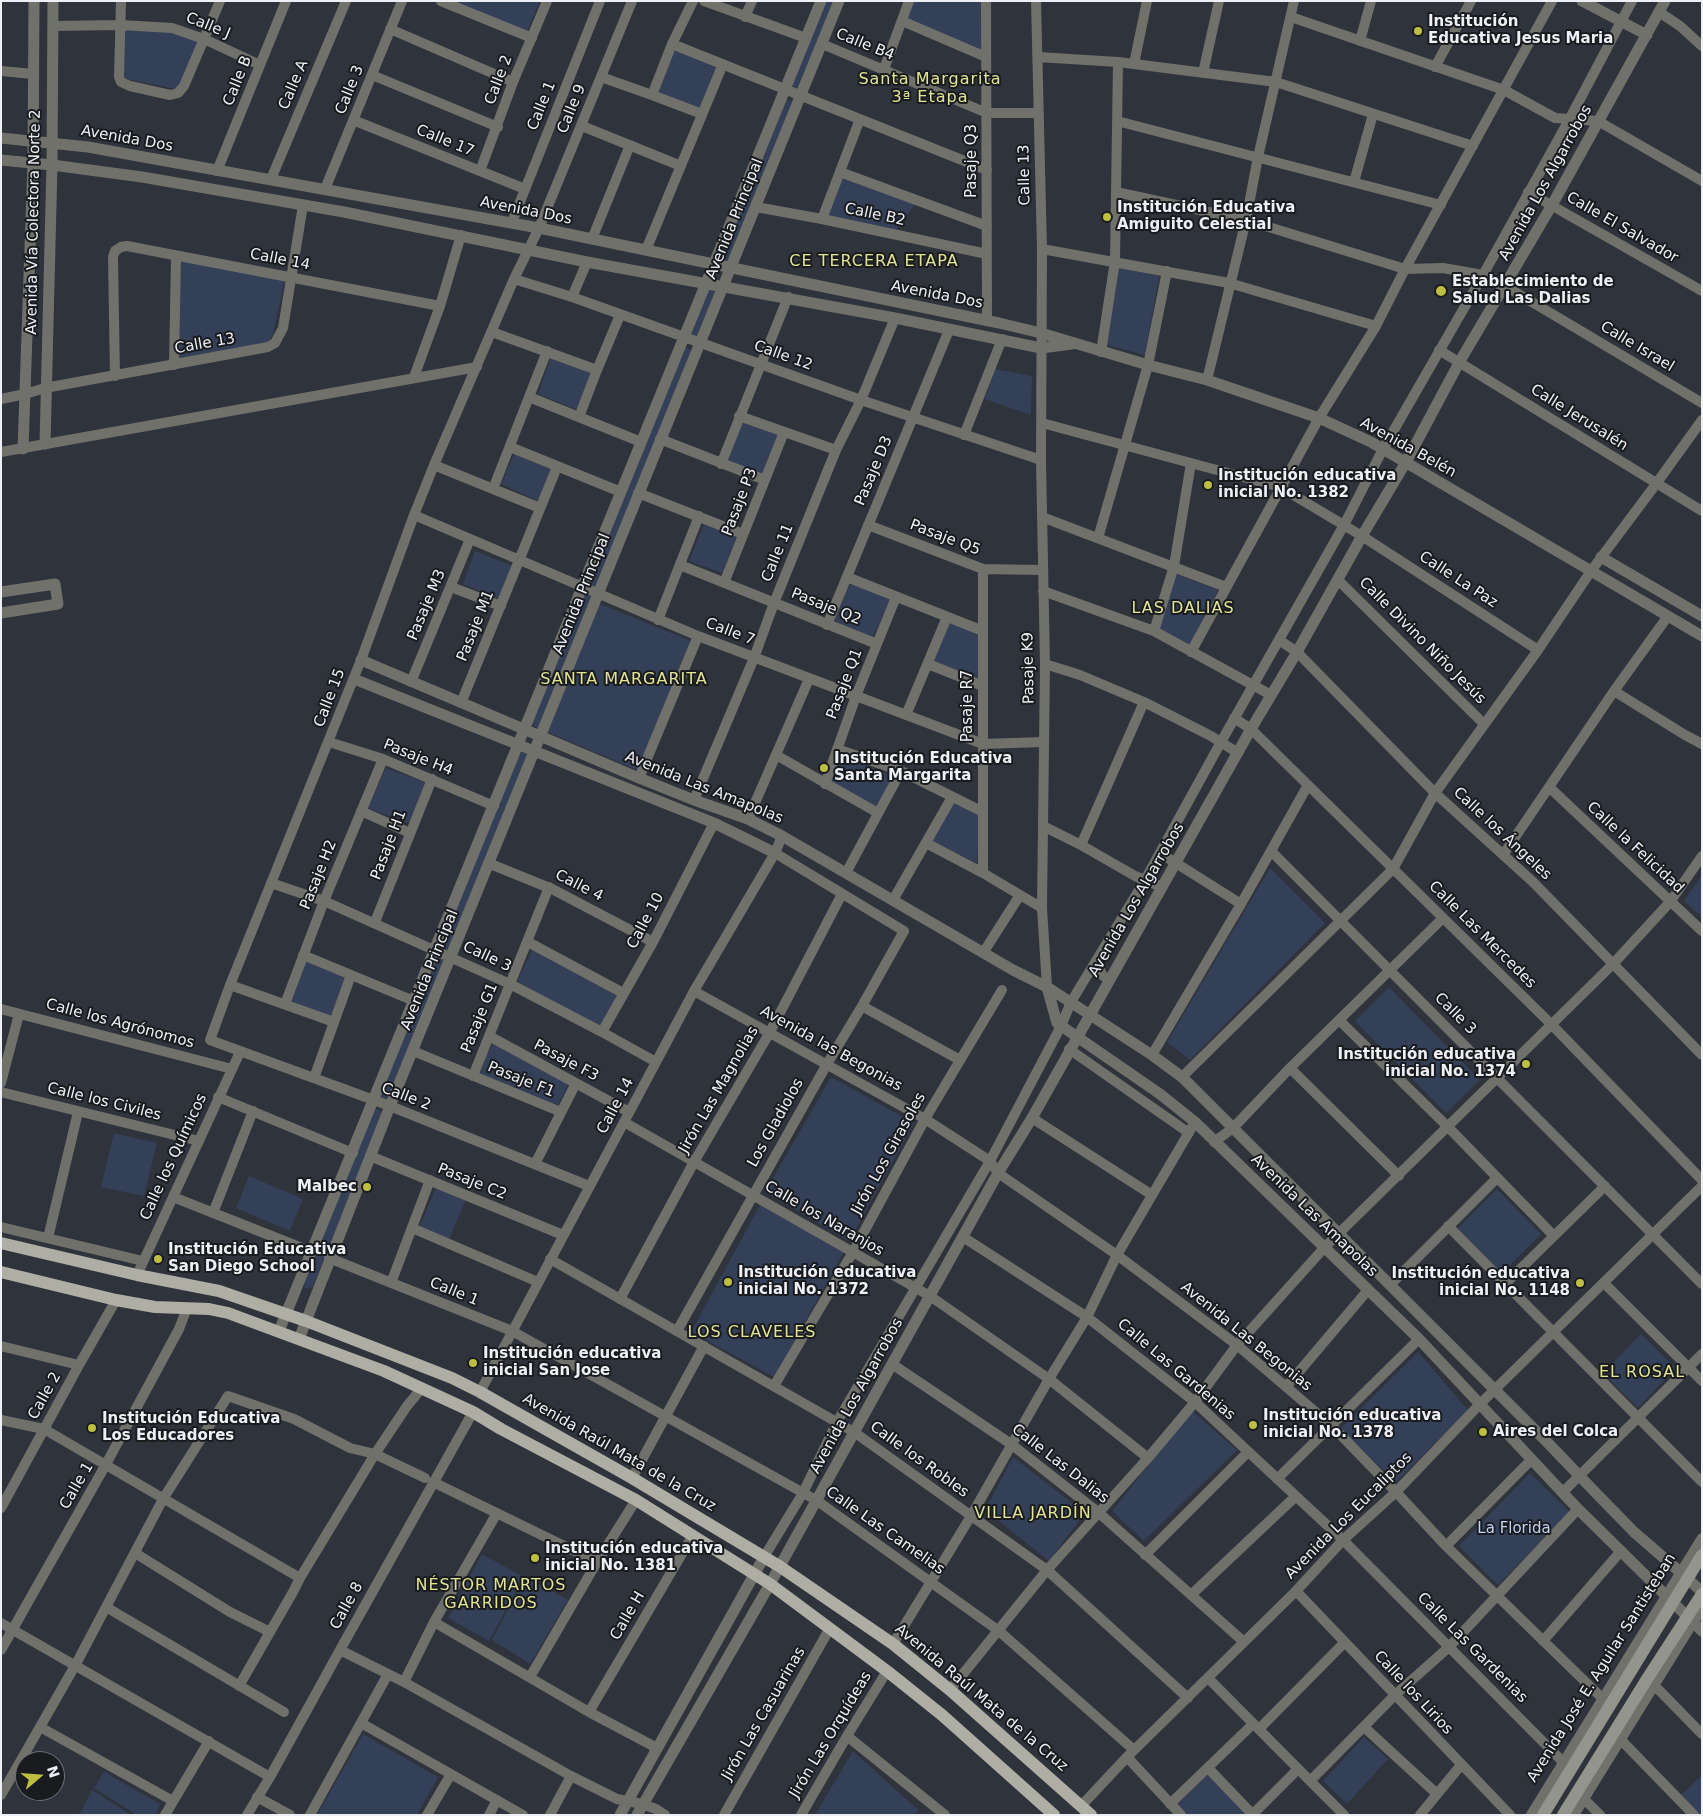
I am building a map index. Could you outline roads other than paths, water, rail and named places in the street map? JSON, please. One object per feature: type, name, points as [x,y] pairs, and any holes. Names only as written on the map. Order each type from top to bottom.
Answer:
[{"type":"main road","name":"Avenida Raúl Mata de la Cruz","points":[[1,1242],[137,1275],[219,1291],[306,1320],[452,1378],[480,1392],[632,1478],[764,1556],[893,1644],[950,1690],[1082,1805],[1091,1815]]},
{"type":"main road","points":[[1,1272],[116,1300],[167,1308],[209,1309],[228,1313],[384,1371],[473,1412],[501,1429],[636,1500],[770,1584],[887,1671],[942,1715],[1054,1815]]},
{"type":"main road","name":"Avenida José E. Aguilar Santisteban","points":[[1543,1815],[1669,1599],[1684,1575],[1702,1555]]},
{"type":"main road","points":[[1564,1815],[1690,1619],[1702,1593]]},
{"type":"street","name":"Avenida Vía Colectora Norte 2","points":[[23,449],[33,162],[34,1]]},
{"type":"street","name":"Avenida Vía Colectora Norte 2","points":[[44,444],[52,165],[53,1]]},
{"type":"street","points":[[121,1],[118,77],[121,82],[130,86],[170,95],[178,93],[184,86],[220,1]]},
{"type":"street","name":"Calle B","points":[[217,171],[286,1]]},
{"type":"street","name":"Calle A","points":[[271,179],[346,1]]},
{"type":"street","name":"Calle 3","points":[[325,189],[402,1]]},
{"type":"street","points":[[441,1],[532,38]]},
{"type":"street","name":"Calle 2","points":[[480,171],[498,127],[513,82],[547,1]]},
{"type":"street","name":"Calle 1","points":[[512,222],[600,1]]},
{"type":"street","name":"Calle 9","points":[[539,228],[632,1]]},
{"type":"street","points":[[652,95],[672,44],[694,1]]},
{"type":"street","points":[[704,1],[806,38]]},
{"type":"street","points":[[745,17],[752,1]]},
{"type":"street","name":"Avenida Principal","points":[[279,1331],[436,950],[821,1]]},
{"type":"street","name":"Avenida Principal","points":[[299,1339],[329,1258],[452,957],[488,863],[839,1]]},
{"type":"street","points":[[884,69],[909,1]]},
{"type":"street","name":"Pasaje Q3","points":[[986,1],[987,320]]},
{"type":"street","name":"Calle 13","points":[[1036,1],[1042,249],[1041,348]]},
{"type":"street","points":[[1134,64],[1147,1]]},
{"type":"street","points":[[1203,73],[1219,1]]},
{"type":"street","points":[[1207,380],[1229,283],[1246,220],[1258,157],[1294,1]]},
{"type":"street","points":[[1360,41],[1371,1]]},
{"type":"street","points":[[1435,66],[1471,1]]},
{"type":"street","points":[[1190,652],[1318,418],[1376,326],[1552,1]]},
{"type":"street","points":[[1582,1],[1647,35]]},
{"type":"street","name":"Avenida Los Algarrobos","points":[[620,1815],[764,1556],[803,1493],[837,1422],[990,1161],[1061,1026],[1071,1002],[1145,880],[1234,718],[1344,525],[1383,449],[1569,120],[1632,1]]},
{"type":"street","name":"Avenida Los Algarrobos","points":[[637,1815],[770,1584],[998,1173],[1032,1118],[1069,1049],[1251,729],[1298,652],[1362,536],[1406,462],[1460,361],[1552,205],[1665,1]]},
{"type":"street","points":[[1659,12],[1680,26],[1702,46]]},
{"type":"street","points":[[1291,17],[1504,90],[1555,118],[1598,120],[1702,181]]},
{"type":"street","points":[[902,21],[986,57]]},
{"type":"street","name":"Calle J","points":[[53,26],[121,25],[172,28],[204,39],[260,65]]},
{"type":"street","points":[[390,29],[513,82]]},
{"type":"street","points":[[672,44],[987,170]]},
{"type":"street","name":"Calle B4","points":[[822,44],[987,113],[1039,113]]},
{"type":"street","points":[[1038,57],[1118,62],[1276,82],[1473,146]]},
{"type":"street","points":[[1101,352],[1115,261],[1118,62]]},
{"type":"street","points":[[646,250],[723,64]]},
{"type":"street","points":[[1,71],[33,74]]},
{"type":"street","points":[[372,75],[498,127]]},
{"type":"street","points":[[601,77],[702,114]]},
{"type":"street","points":[[1354,182],[1373,114]]},
{"type":"street","points":[[822,219],[860,119]]},
{"type":"street","name":"Calle 17","points":[[353,120],[525,189]]},
{"type":"street","points":[[1117,121],[1441,205]]},
{"type":"street","points":[[582,126],[681,166]]},
{"type":"street","name":"Avenida Dos","points":[[1,138],[88,147],[512,222],[987,320],[1041,333]]},
{"type":"street","points":[[592,239],[630,145]]},
{"type":"street","name":"Avenida Dos","points":[[1,160],[33,162],[142,176],[303,205],[461,235],[588,262],[705,284],[788,297],[1041,348]]},
{"type":"street","points":[[840,172],[987,226]]},
{"type":"street","points":[[1116,192],[1246,220],[1405,270],[1443,268],[1483,274]]},
{"type":"street","name":"Calle El Salvador","points":[[1528,192],[1702,291]]},
{"type":"street","name":"Calle 13","points":[[1,398],[45,388],[268,348],[275,343],[283,328],[303,205]]},
{"type":"street","name":"Calle B2","points":[[756,207],[987,254]]},
{"type":"street","name":"Calle 15","points":[[210,1040],[230,985],[354,679],[434,465],[514,280],[539,228]]},
{"type":"street","points":[[414,377],[440,306],[461,235]]},
{"type":"street","name":"Calle 14","points":[[115,376],[113,257],[115,251],[127,246],[440,306]]},
{"type":"street","points":[[1042,249],[1229,283],[1376,326]]},
{"type":"street","points":[[174,365],[176,256]]},
{"type":"street","points":[[572,297],[588,262]]},
{"type":"street","points":[[1098,538],[1148,366],[1166,271]]},
{"type":"street","name":"Calle Israel","points":[[1483,274],[1702,403]]},
{"type":"street","name":"Calle 12","points":[[514,280],[572,297],[861,400],[1041,460]]},
{"type":"street","points":[[721,464],[788,297]]},
{"type":"street","points":[[579,417],[620,314]]},
{"type":"street","name":"Calle 11","points":[[694,800],[754,658],[774,603],[836,450],[861,400],[895,318]]},
{"type":"street","name":"Pasaje D3","points":[[827,625],[948,330]]},
{"type":"street","points":[[492,332],[597,370]]},
{"type":"street","name":"Avenida Belén","points":[[1041,333],[1148,366],[1207,380],[1318,418],[1371,442],[1702,636]]},
{"type":"street","points":[[964,435],[1002,339]]},
{"type":"street","name":"Avenida Belén","points":[[1041,348],[1075,344]]},
{"type":"street","name":"Pasaje K9","points":[[1041,348],[1042,570],[1045,664],[1042,908],[1047,988]]},
{"type":"street","name":"Calle Jerusalén","points":[[1439,350],[1460,361],[1702,511]]},
{"type":"street","points":[[493,489],[547,352]]},
{"type":"street","points":[[1,452],[476,367]]},
{"type":"street","points":[[529,397],[641,442]]},
{"type":"street","points":[[740,416],[836,450]]},
{"type":"street","points":[[1182,1077],[1393,869],[1435,793],[1538,650],[1601,557],[1702,420]]},
{"type":"street","name":"Calle La Paz","points":[[1042,423],[1280,487],[1362,536],[1538,650]]},
{"type":"street","name":"Pasaje P3","points":[[724,583],[784,432]]},
{"type":"street","points":[[660,439],[765,480]]},
{"type":"street","points":[[510,447],[621,492]]},
{"type":"street","points":[[1154,631],[1174,566],[1190,464]]},
{"type":"street","points":[[434,465],[540,508]]},
{"type":"street","name":"Pasaje M1","points":[[461,703],[557,467]]},
{"type":"street","points":[[638,493],[743,534]]},
{"type":"street","name":"Calle 7","points":[[414,515],[519,561],[583,586],[658,620],[808,680],[983,744],[1044,742]]},
{"type":"street","points":[[658,620],[699,516]]},
{"type":"street","points":[[1042,517],[1226,587]]},
{"type":"street","name":"Pasaje Q5","points":[[868,525],[983,569],[1042,570]]},
{"type":"street","name":"Pasaje M3","points":[[411,682],[470,539]]},
{"type":"street","points":[[1601,557],[1702,616]]},
{"type":"street","name":"Pasaje Q2","points":[[680,565],[877,644]]},
{"type":"street","name":"Pasaje R7","points":[[983,569],[983,873]]},
{"type":"street","points":[[847,577],[983,631]]},
{"type":"street","name":"Calle Divino Niño Jesús","points":[[1338,580],[1484,724]]},
{"type":"street","points":[[1,592],[55,584],[58,604],[1,614]]},
{"type":"street","points":[[35,586],[39,607]]},
{"type":"street","points":[[451,587],[501,606]]},
{"type":"street","points":[[1043,591],[1154,631],[1272,695]]},
{"type":"street","name":"Pasaje Q1","points":[[825,784],[856,696],[896,596]]},
{"type":"street","points":[[1503,855],[1614,691],[1668,616]]},
{"type":"street","points":[[906,715],[947,617]]},
{"type":"street","points":[[639,778],[698,636]]},
{"type":"street","name":"Calle los Ángeles","points":[[1279,640],[1298,652],[1435,793],[1533,882],[1702,1055]]},
{"type":"street","name":"Avenida Las Amapolas","points":[[361,660],[639,778],[748,819],[782,836],[1071,1002],[1152,1055],[1182,1077],[1547,1442],[1634,1532],[1702,1593]]},
{"type":"street","points":[[928,664],[983,686]]},
{"type":"street","points":[[1045,664],[1080,675],[1144,702],[1221,742],[1238,753]]},
{"type":"street","name":"Avenida Las Amapolas","points":[[354,679],[714,823],[775,853]]},
{"type":"street","points":[[748,819],[808,680]]},
{"type":"street","points":[[1614,691],[1702,744]]},
{"type":"street","points":[[1081,845],[1144,702]]},
{"type":"street","name":"Calle Las Mercedes","points":[[1234,718],[1251,729],[1552,1025],[1702,1180]]},
{"type":"street","name":"Pasaje H4","points":[[329,742],[382,759],[494,806]]},
{"type":"street","points":[[837,749],[901,771],[983,812]]},
{"type":"street","points":[[776,755],[878,813]]},
{"type":"street","name":"Pasaje H2","points":[[285,1004],[324,901],[382,759]]},
{"type":"street","points":[[846,873],[901,771]]},
{"type":"street","name":"Pasaje H1","points":[[375,922],[432,779]]},
{"type":"street","points":[[1152,1055],[1241,904],[1308,785]]},
{"type":"street","name":"Calle la Felicidad","points":[[1549,787],[1702,930]]},
{"type":"street","points":[[893,900],[952,797]]},
{"type":"street","points":[[361,811],[410,833]]},
{"type":"street","name":"Calle 10","points":[[602,1032],[652,942],[714,823]]},
{"type":"street","points":[[1043,826],[1145,880],[1162,887]]},
{"type":"street","name":"Calle 14","points":[[480,1392],[694,991],[775,853],[782,836]]},
{"type":"street","points":[[926,843],[983,873],[1042,908]]},
{"type":"street","name":"Calle 3","points":[[1271,851],[1702,1284]]},
{"type":"street","points":[[1160,852],[1241,904]]},
{"type":"street","points":[[775,853],[842,894]]},
{"type":"street","points":[[950,1690],[1047,1570],[1148,1458],[1195,1402],[1236,1346],[1324,1248],[1613,964],[1670,902],[1702,856]]},
{"type":"street","name":"Calle 4","points":[[488,863],[549,887],[652,942]]},
{"type":"street","name":"Calle 3","points":[[271,883],[324,901],[452,957],[510,984],[656,1062]]},
{"type":"street","name":"Pasaje G1","points":[[473,1076],[549,887]]},
{"type":"street","name":"Los Gladiolos","points":[[677,1331],[904,931],[842,894]]},
{"type":"street","name":"Jirón Las Magnolias","points":[[620,1299],[694,1162],[770,1032],[842,894]]},
{"type":"street","points":[[983,952],[1020,895]]},
{"type":"street","points":[[1214,1142],[1233,1128],[1290,1068],[1443,918]]},
{"type":"street","points":[[528,942],[623,993]]},
{"type":"street","points":[[303,955],[414,1002]]},
{"type":"street","points":[[1098,958],[1102,975],[1109,980]]},
{"type":"street","points":[[314,1078],[351,976]]},
{"type":"street","points":[[230,985],[334,1022]]},
{"type":"street","name":"Avenida Las Amapolas","points":[[1047,988],[1057,1023],[1076,1038],[1160,1094],[1195,1122],[1419,1340],[1578,1509],[1702,1631]]},
{"type":"street","name":"Jirón Los Girasoles","points":[[774,1386],[853,1252],[925,1119],[1002,990]]},
{"type":"street","name":"Avenida las Begonias","points":[[694,991],[925,1119],[990,1161],[998,1173]]},
{"type":"street","points":[[862,1006],[960,1060]]},
{"type":"street","name":"Calle los Agrónomos","points":[[1,1009],[232,1069]]},
{"type":"street","points":[[1,1082],[20,1014]]},
{"type":"street","points":[[1339,1020],[1448,1127],[1554,1236]]},
{"type":"street","name":"Pasaje F3","points":[[489,1036],[629,1112]]},
{"type":"street","name":"Calle 2","points":[[210,1040],[390,1106],[589,1186]]},
{"type":"street","points":[[1069,1049],[1189,1133]]},
{"type":"street","name":"Pasaje F1","points":[[413,1051],[562,1112]]},
{"type":"street","name":"Calle los Químicos","points":[[137,1275],[240,1052]]},
{"type":"street","points":[[1290,1068],[1399,1176]]},
{"type":"street","points":[[535,1164],[576,1083]]},
{"type":"street","name":"Calle los Civiles","points":[[1,1092],[199,1141]]},
{"type":"street","points":[[218,1097],[353,1153]]},
{"type":"street","points":[[48,1238],[78,1112]]},
{"type":"street","points":[[213,1213],[253,1112]]},
{"type":"street","points":[[1032,1118],[1152,1195]]},
{"type":"street","name":"Calle los Naranjos","points":[[624,1122],[930,1296],[1049,1379],[1148,1458]]},
{"type":"street","points":[[893,1644],[972,1516],[1011,1444],[1087,1317],[1116,1255],[1195,1122]]},
{"type":"street","name":"Pasaje C2","points":[[370,1156],[563,1235]]},
{"type":"street","name":"Avenida Las Begonias","points":[[998,1173],[1116,1255],[1236,1346],[1332,1426],[1446,1546],[1602,1698]]},
{"type":"street","points":[[1390,1284],[1498,1178]]},
{"type":"street","points":[[391,1283],[430,1180]]},
{"type":"street","points":[[1505,1284],[1605,1186]]},
{"type":"street","name":"Avenida Los Eucaliptos","points":[[1082,1805],[1296,1591],[1343,1540],[1396,1492],[1480,1404],[1702,1186]]},
{"type":"street","points":[[173,1197],[312,1252]]},
{"type":"street","points":[[1448,1226],[1702,1482]]},
{"type":"street","points":[[1,1227],[142,1261]]},
{"type":"street","points":[[412,1228],[538,1282]]},
{"type":"street","name":"Calle Las Gardenias","points":[[963,1237],[1087,1317],[1195,1402],[1343,1540],[1562,1762]]},
{"type":"street","name":"Calle 1","points":[[329,1258],[512,1331]]},
{"type":"street","name":"Calle los Robles","points":[[550,1259],[854,1432],[1047,1570],[1188,1698]]},
{"type":"street","points":[[1604,1283],[1702,1381]]},
{"type":"street","points":[[1286,1387],[1368,1290]]},
{"type":"street","name":"Calle 2","points":[[1,1508],[116,1300]]},
{"type":"street","name":"Calle 1","points":[[1,1650],[105,1466],[179,1329],[187,1308]]},
{"type":"street","name":"Calle Las Camelias","points":[[512,1331],[816,1500],[999,1630],[1131,1754],[1170,1804],[1181,1815]]},
{"type":"street","points":[[1277,1479],[1419,1340]]},
{"type":"street","points":[[1,1346],[79,1365]]},
{"type":"street","points":[[632,1478],[704,1346]]},
{"type":"street","points":[[1563,1492],[1702,1354]]},
{"type":"street","name":"Calle Las Dalias","points":[[892,1364],[1011,1444],[1099,1513],[1244,1642]]},
{"type":"street","points":[[239,1686],[300,1578],[375,1454],[407,1406],[422,1388]]},
{"type":"street","points":[[1,1795],[76,1664],[163,1499],[228,1396],[294,1419],[350,1448],[375,1454],[597,1562]]},
{"type":"street","name":"Calle 8","points":[[247,1815],[340,1650],[429,1480],[473,1412]]},
{"type":"street","points":[[1,1420],[44,1429],[300,1578]]},
{"type":"street","points":[[1145,1555],[1248,1452]]},
{"type":"street","points":[[1446,1546],[1531,1460]]},
{"type":"street","points":[[1191,1595],[1296,1496]]},
{"type":"street","points":[[530,1677],[597,1562],[636,1500]]},
{"type":"street","points":[[1310,1781],[1395,1695],[1449,1647],[1578,1509]]},
{"type":"street","points":[[404,1682],[434,1622],[497,1513]]},
{"type":"street","name":"Calle H","points":[[589,1712],[693,1535]]},
{"type":"street","name":"Avenida José E. Aguilar Santisteban","points":[[1684,1575],[1702,1538]]},
{"type":"street","points":[[1543,1641],[1621,1551]]},
{"type":"street","points":[[135,1553],[230,1612],[270,1632]]},
{"type":"street","name":"Calle los Lirios","points":[[1296,1591],[1510,1815]]},
{"type":"street","name":"Avenida José E. Aguilar Santisteban","points":[[1531,1815],[1602,1698],[1669,1599]]},
{"type":"street","points":[[106,1607],[284,1712]]},
{"type":"street","points":[[1574,1815],[1654,1685],[1690,1619],[1702,1608]]},
{"type":"street","points":[[434,1622],[589,1712],[657,1748]]},
{"type":"street","points":[[1,1623],[76,1664],[270,1777]]},
{"type":"street","name":"Jirón Las Casuarinas","points":[[724,1815],[830,1628]]},
{"type":"street","points":[[1170,1804],[1345,1642]]},
{"type":"street","points":[[340,1650],[404,1682],[572,1776],[617,1799],[642,1804],[656,1809],[665,1815]]},
{"type":"street","name":"Jirón Las Orquídeas","points":[[802,1815],[887,1671]]},
{"type":"street","points":[[310,1815],[388,1674]]},
{"type":"street","points":[[1208,1678],[1341,1814]]},
{"type":"street","points":[[1654,1685],[1702,1734]]},
{"type":"street","points":[[361,1722],[523,1815]]},
{"type":"street","points":[[40,1727],[173,1801]]},
{"type":"street","points":[[1364,1727],[1437,1794]]},
{"type":"street","points":[[847,1736],[945,1815]]},
{"type":"street","points":[[1621,1740],[1694,1815]]},
{"type":"street","points":[[166,1815],[209,1741]]},
{"type":"street","points":[[1420,1815],[1461,1765]]},
{"type":"street","points":[[1208,1768],[1252,1815],[1298,1769]]},
{"type":"street","points":[[428,1815],[451,1774]]},
{"type":"street","points":[[550,1815],[572,1776]]},
{"type":"street","points":[[257,1797],[290,1815]]},
{"type":"street","points":[[1584,1799],[1600,1815]]},
{"type":"street","points":[[489,1815],[497,1800]]},
{"type":"place","name":"Institución Educativa Jesus Maria","points":[[1418,31]]},
{"type":"place","name":"Institución Educativa Amiguito Celestial","points":[[1107,217]]},
{"type":"place","name":"Establecimiento de Salud Las Dalias","points":[[1441,291]]},
{"type":"place","name":"Institución educativa inicial No. 1382","points":[[1208,485]]},
{"type":"place","name":"Institución Educativa Santa Margarita","points":[[824,768]]},
{"type":"place","name":"Institución educativa inicial No. 1374","points":[[1526,1064]]},
{"type":"place","name":"Malbec","points":[[367,1187]]},
{"type":"place","name":"Institución Educativa San Diego School","points":[[158,1259]]},
{"type":"place","name":"Institución educativa inicial No. 1372","points":[[728,1282]]},
{"type":"place","name":"Institución educativa inicial No. 1148","points":[[1580,1283]]},
{"type":"place","name":"Institución educativa inicial San Jose","points":[[473,1363]]},
{"type":"place","name":"Institución educativa inicial No. 1378","points":[[1253,1425]]},
{"type":"place","name":"Institución Educativa Los Educadores","points":[[92,1428]]},
{"type":"place","name":"Aires del Colca","points":[[1483,1432]]},
{"type":"place","name":"Institución educativa inicial No. 1381","points":[[535,1558]]},
{"type":"district","name":"Santa Margarita 3ª Etapa","points":[[930,89]]},
{"type":"district","name":"CE TERCERA ETAPA","points":[[874,262]]},
{"type":"district","name":"LAS DALIAS","points":[[1183,609]]},
{"type":"district","name":"SANTA MARGARITA","points":[[624,680]]},
{"type":"district","name":"LOS CLAVELES","points":[[752,1333]]},
{"type":"district","name":"EL ROSAL","points":[[1642,1373]]},
{"type":"district","name":"VILLA JARDÍN","points":[[1033,1514]]},
{"type":"district","name":"NÉSTOR MARTOS GARRIDOS","points":[[491,1595]]},
{"type":"park label","name":"La Florida","points":[[1514,1529]]}]
